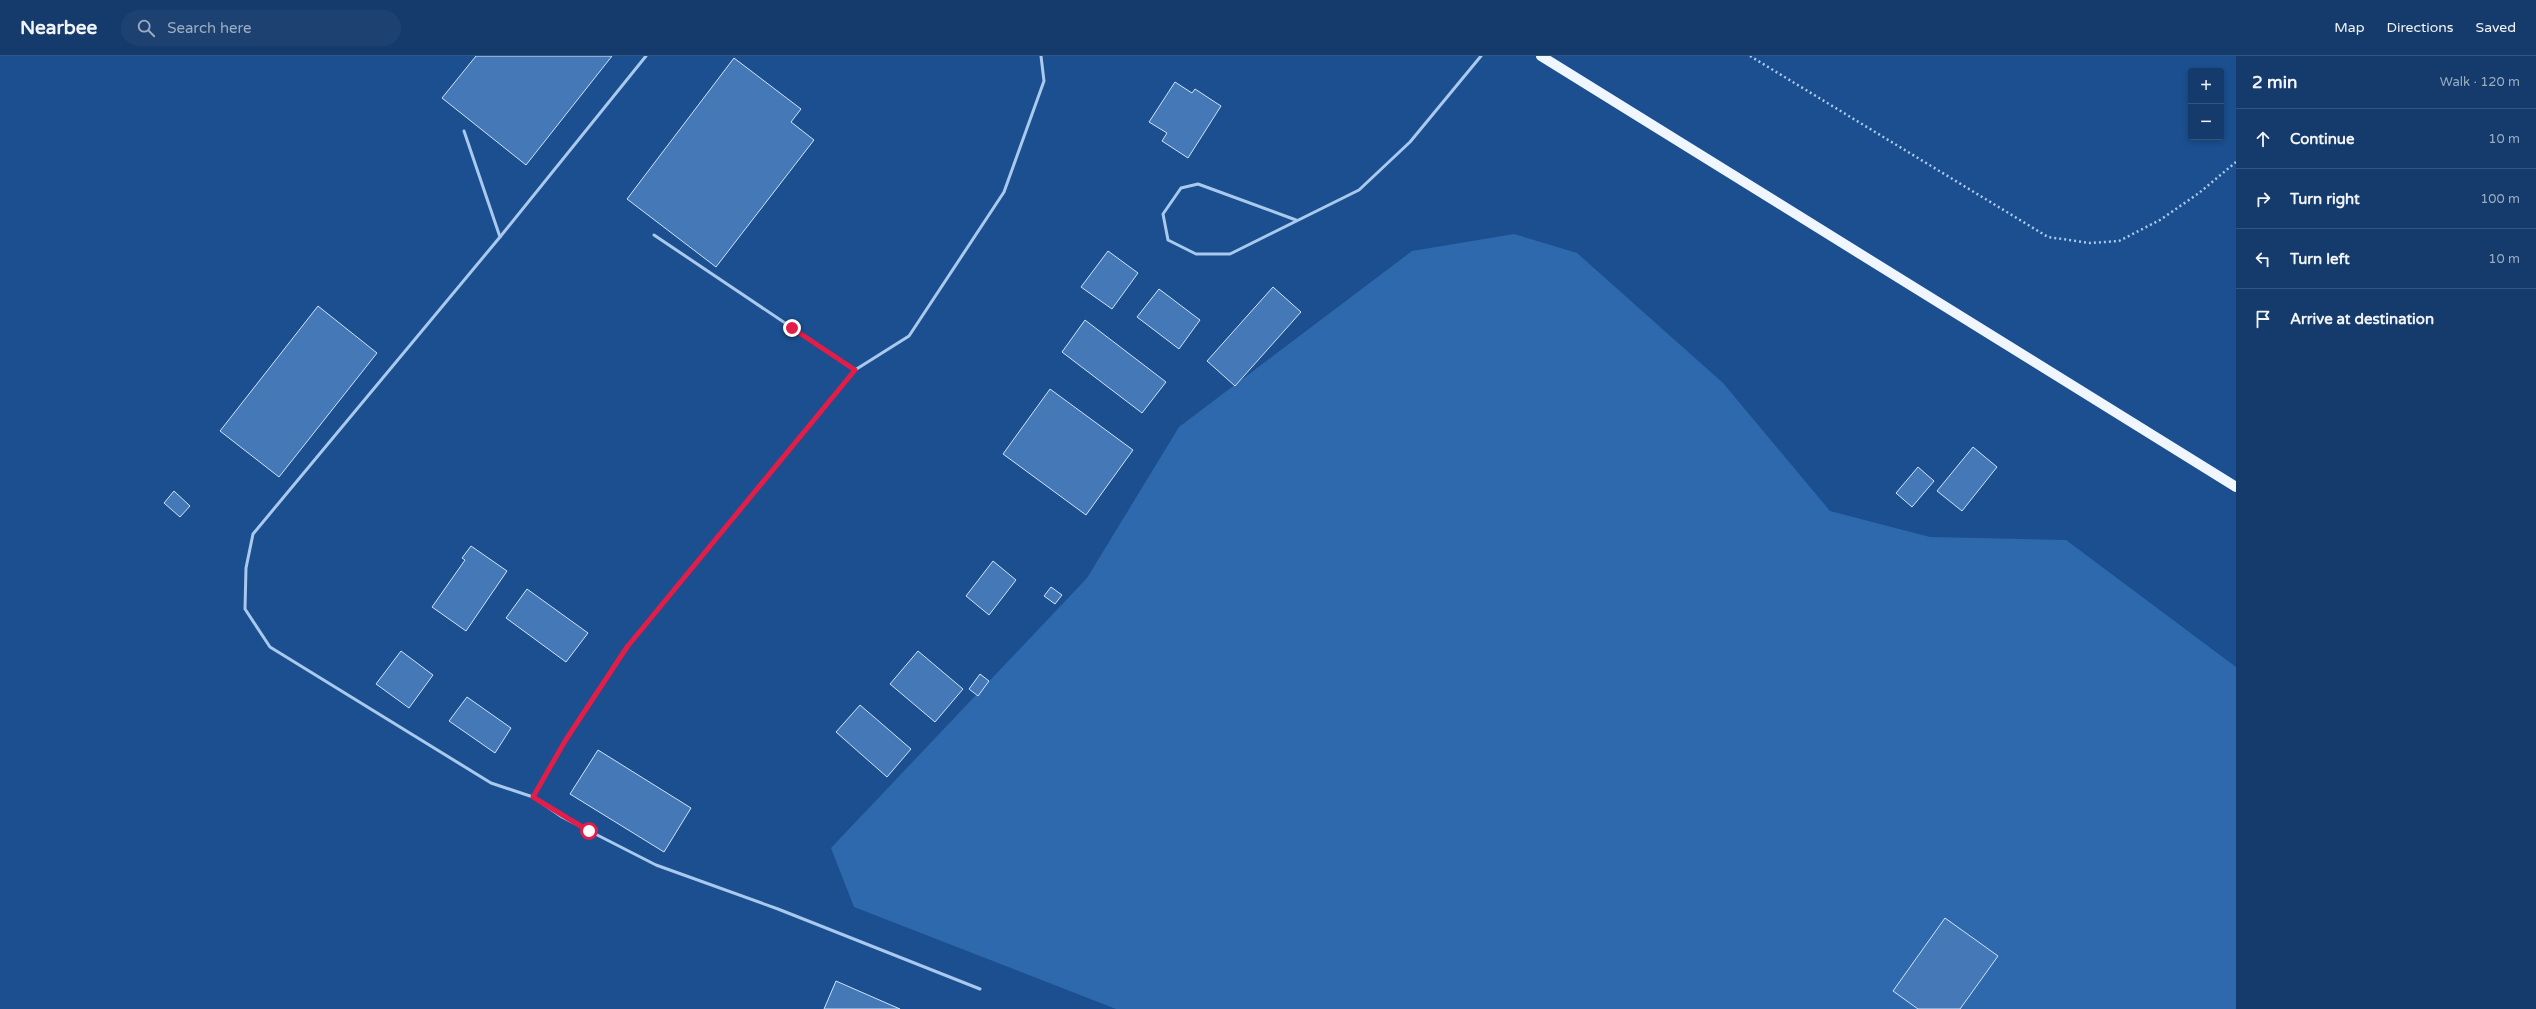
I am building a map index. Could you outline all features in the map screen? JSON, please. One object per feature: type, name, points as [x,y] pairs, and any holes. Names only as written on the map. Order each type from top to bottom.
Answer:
[{"type":"main road","points":[[1541,56],[2022,356],[2236,487]]},
{"type":"lane","points":[[646,56],[500,236],[254,534],[246,568],[245,609],[270,647],[491,783],[533,797],[562,817],[656,865],[778,909],[980,989]]},
{"type":"lane","points":[[533,797],[565,741],[627,647],[855,370],[910,336],[1004,192],[1044,81],[1041,56]]},
{"type":"lane","points":[[1296,220],[1198,184],[1181,188],[1163,214],[1168,240],[1196,254],[1230,254],[1359,190],[1410,142],[1481,56]]},
{"type":"lane","points":[[464,131],[500,236]]},
{"type":"lane","points":[[654,235],[855,370]]},
{"type":"path","points":[[1750,56],[2048,237],[2090,243],[2119,241],[2160,220],[2199,193],[2236,162]]},
{"type":"shaded area","points":[[1514,234],[1577,253],[1723,383],[1830,511],[1930,537],[2066,540],[2236,667],[2236,1009],[1116,1009],[854,907],[831,848],[1087,578],[1179,427],[1412,251]]},
{"type":"building","points":[[476,56],[612,56],[526,165],[442,98]]},
{"type":"building","points":[[734,58],[801,109],[791,122],[814,140],[716,267],[627,199]]},
{"type":"building","points":[[1175,82],[1192,93],[1195,89],[1221,106],[1188,158],[1162,141],[1167,133],[1149,122]]},
{"type":"building","points":[[1108,251],[1138,273],[1112,309],[1081,287]]},
{"type":"building","points":[[1273,287],[1301,312],[1235,386],[1207,361]]},
{"type":"building","points":[[1159,289],[1200,320],[1179,349],[1137,317]]},
{"type":"building","points":[[318,306],[377,353],[279,477],[220,431]]},
{"type":"building","points":[[1085,320],[1166,382],[1142,413],[1062,352]]},
{"type":"building","points":[[1050,389],[1133,450],[1086,515],[1003,454]]},
{"type":"building","points":[[1973,447],[1997,467],[1962,511],[1937,491]]},
{"type":"building","points":[[1918,467],[1934,481],[1912,507],[1896,493]]},
{"type":"building","points":[[174,491],[190,506],[180,517],[164,503]]},
{"type":"building","points":[[471,546],[507,571],[466,631],[432,607],[465,560],[462,558]]},
{"type":"building","points":[[993,561],[1016,580],[989,615],[966,596]]},
{"type":"building","points":[[1051,587],[1062,595],[1055,604],[1044,596]]},
{"type":"building","points":[[527,589],[588,633],[566,662],[506,618]]},
{"type":"building","points":[[401,651],[433,675],[409,708],[376,684]]},
{"type":"building","points":[[918,651],[963,689],[935,722],[890,684]]},
{"type":"building","points":[[980,674],[989,681],[978,696],[969,689]]},
{"type":"building","points":[[467,697],[511,728],[495,753],[449,721]]},
{"type":"building","points":[[860,705],[911,749],[887,777],[836,732]]},
{"type":"building","points":[[598,750],[691,808],[664,852],[570,794]]},
{"type":"building","points":[[1945,918],[1998,956],[1960,1009],[1918,1009],[1893,991]]},
{"type":"building","points":[[836,981],[900,1009],[824,1009]]},
{"type":"route","points":[[589,831],[562,817],[533,797],[565,741],[627,647],[784,459],[855,370],[792,328]]}]
